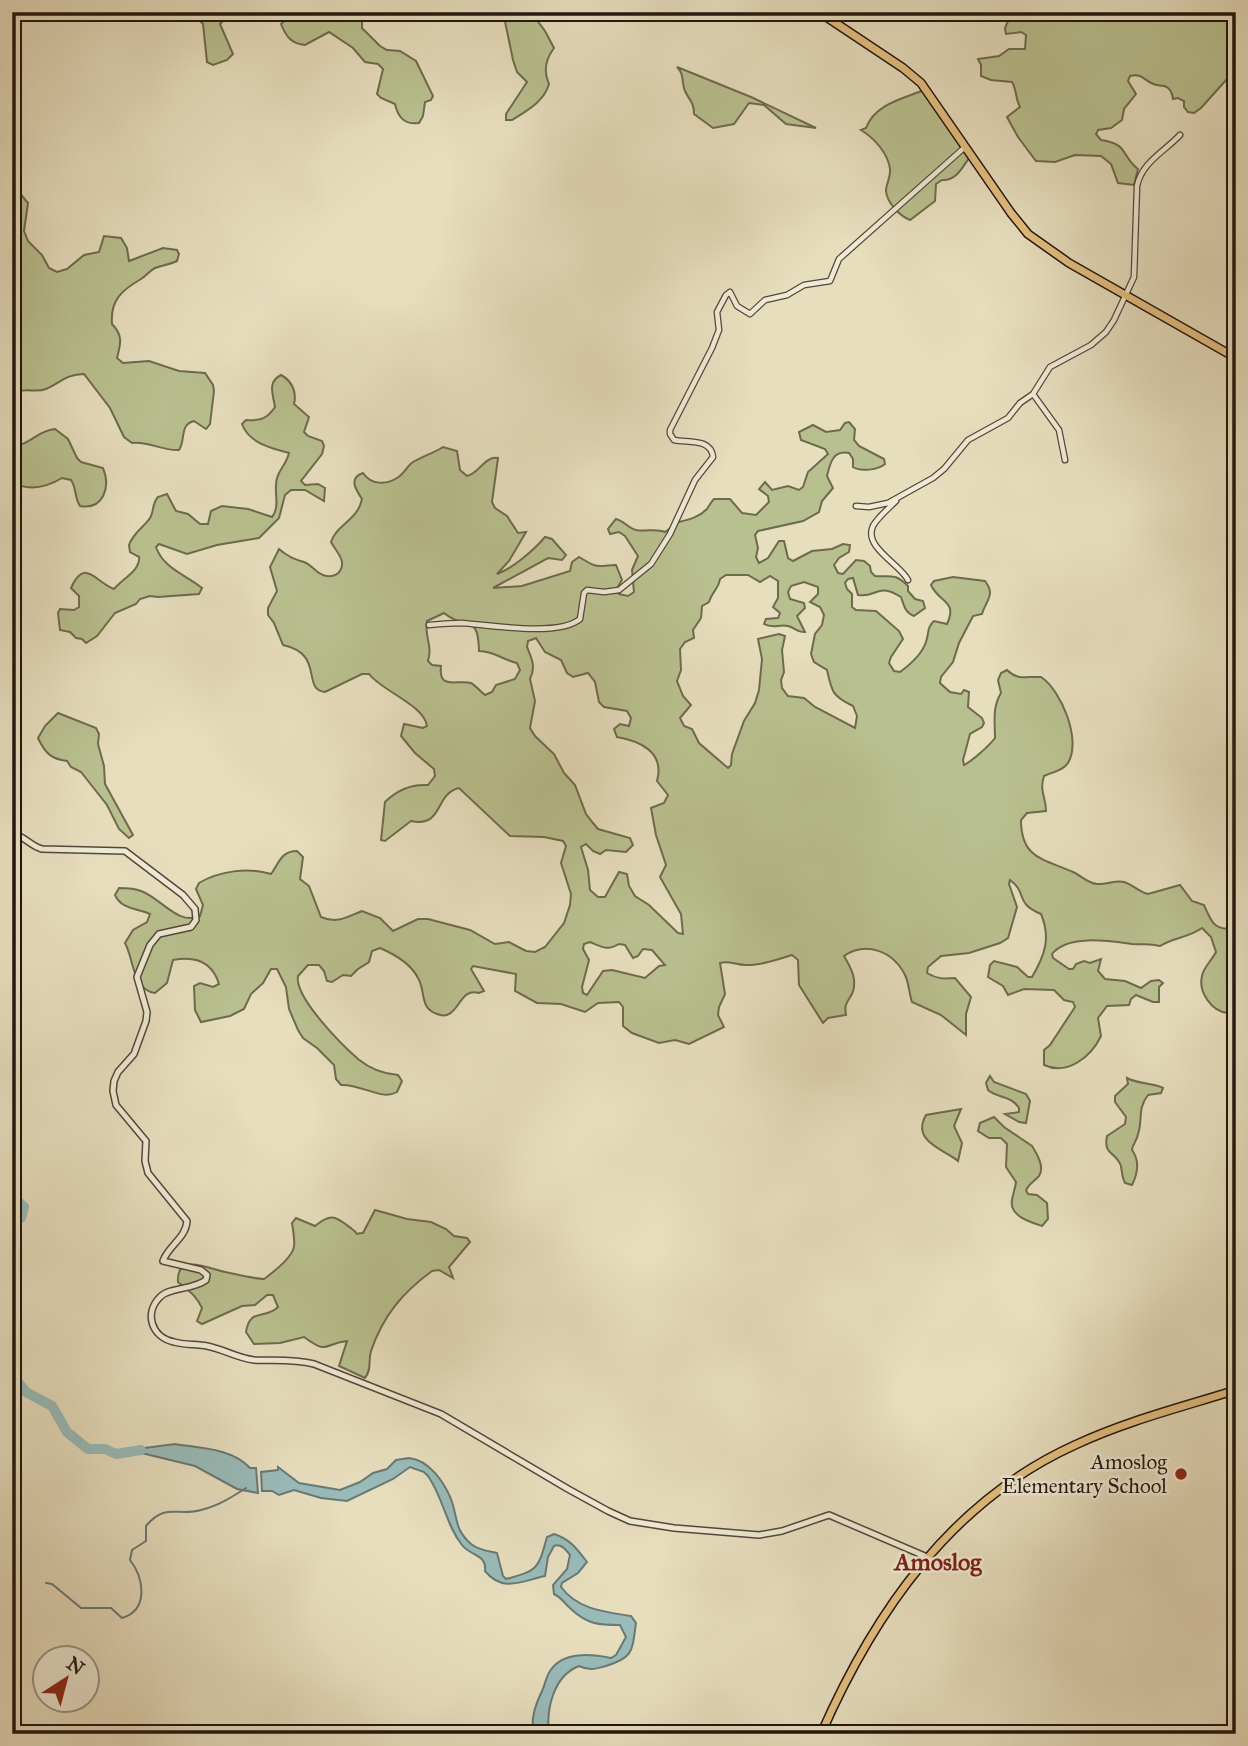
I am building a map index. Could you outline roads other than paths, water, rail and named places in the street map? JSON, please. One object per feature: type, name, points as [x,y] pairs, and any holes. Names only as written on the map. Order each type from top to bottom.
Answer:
[{"type":"highway","points":[[819,12],[912,75],[926,89],[1028,234],[1059,257],[1236,358]]},
{"type":"highway","points":[[821,1734],[849,1675],[878,1623],[905,1583],[958,1524],[995,1491],[1036,1465],[1088,1439],[1236,1390]]},
{"type":"street","points":[[856,506],[876,506],[899,498],[939,473],[968,440],[1006,420],[1020,403],[1033,394],[1050,367],[1091,345],[1106,332],[1132,283],[1139,177],[1146,165],[1180,135]]},
{"type":"street","points":[[429,625],[457,623],[536,629],[568,626],[575,624],[582,615],[584,593],[587,590],[619,590],[646,569],[670,534],[695,480],[713,457],[712,450],[706,444],[674,440],[670,430],[715,341],[719,330],[717,312],[726,295],[732,293],[737,306],[750,314],[765,300],[787,295],[803,285],[830,281],[842,256],[965,146]]},
{"type":"street","points":[[1033,394],[1059,430],[1065,460]]},
{"type":"street","points":[[899,498],[873,525],[871,533],[874,543],[908,580]]},
{"type":"street","points":[[12,834],[42,849],[125,851],[189,900],[196,913],[196,920],[191,927],[159,934],[150,945],[137,977],[147,1012],[146,1021],[137,1049],[118,1072],[113,1086],[114,1099],[120,1111],[146,1141],[145,1161],[148,1173],[187,1221],[183,1233],[166,1252],[163,1261],[201,1270],[207,1275],[197,1286],[160,1296],[150,1319],[161,1336],[171,1342],[212,1348],[238,1357],[314,1364],[432,1410],[593,1503],[630,1521],[674,1528],[759,1535],[782,1531],[829,1515],[927,1557]]},
{"type":"water","points":[[175,1444],[225,1453],[243,1461],[250,1468],[256,1468],[258,1493],[237,1489],[195,1466],[129,1450]]},
{"type":"water","points":[[409,1458],[429,1467],[440,1479],[451,1499],[462,1533],[474,1546],[497,1553],[506,1579],[536,1567],[547,1537],[554,1534],[560,1536],[587,1562],[578,1573],[562,1583],[561,1587],[584,1605],[631,1616],[636,1623],[632,1647],[627,1656],[596,1669],[579,1666],[563,1677],[550,1705],[549,1734],[533,1734],[533,1722],[550,1671],[562,1660],[570,1657],[586,1655],[611,1658],[616,1655],[626,1637],[620,1625],[589,1621],[554,1594],[553,1585],[567,1569],[570,1555],[563,1548],[554,1546],[548,1557],[545,1576],[513,1584],[499,1582],[485,1571],[481,1558],[465,1549],[428,1476],[410,1467],[393,1479],[347,1501],[321,1498],[294,1490],[279,1495],[272,1491],[262,1491],[261,1472],[278,1470],[278,1467],[299,1483],[340,1490],[387,1469],[396,1460]]},
{"type":"waterway","points":[[12,1196],[24,1207],[21,1218],[12,1222]]},
{"type":"waterway","points":[[12,1375],[26,1392],[52,1406],[67,1432],[88,1449],[105,1449],[116,1454],[141,1450]]},
{"type":"waterway","points":[[46,1583],[52,1584],[81,1608],[111,1608],[122,1618],[131,1614],[140,1601],[141,1584],[130,1560],[132,1550],[146,1541],[146,1526],[160,1514],[193,1512],[207,1508],[246,1488]]},
{"type":"place","name":"Amoslog Elementary School","points":[[1181,1474]]},
{"type":"district","name":"Amoslog","points":[[938,1562]]}]
